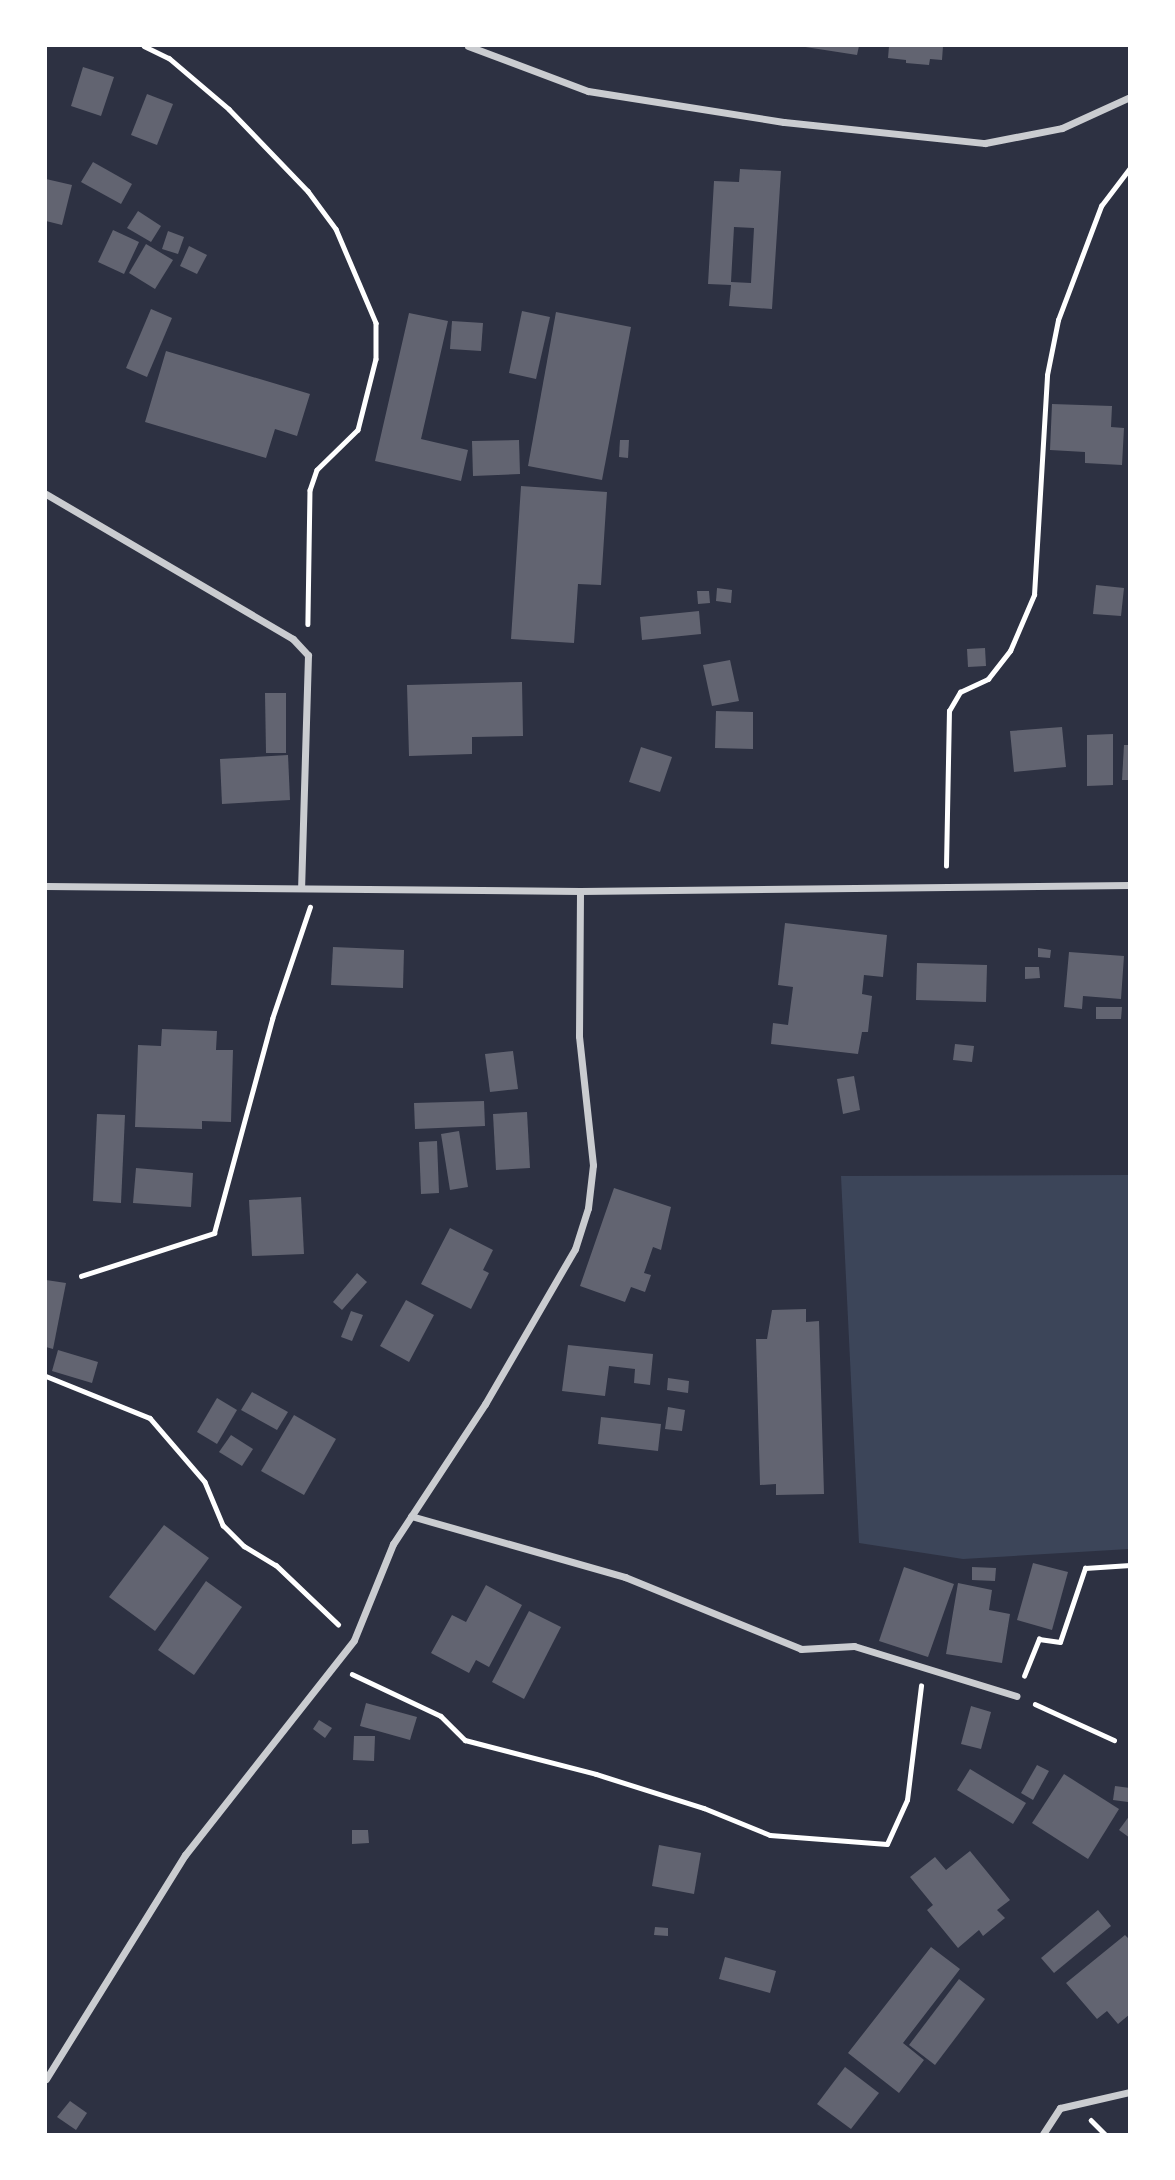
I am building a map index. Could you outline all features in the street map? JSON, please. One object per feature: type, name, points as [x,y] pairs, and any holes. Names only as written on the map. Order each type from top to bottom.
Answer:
[{"type":"street","points":[[468,46],[588,91],[783,122],[985,143],[1062,128],[1129,97]]},
{"type":"street","points":[[46,494],[293,639],[308,655],[301,886]]},
{"type":"street","points":[[46,886],[316,886],[580,891],[1129,885]]},
{"type":"street","points":[[46,2079],[185,1854],[354,1640],[393,1544],[485,1404],[575,1249],[588,1208],[593,1165],[579,1036],[580,891]]},
{"type":"street","points":[[411,1516],[625,1577],[801,1649],[854,1646],[1017,1696]]},
{"type":"street","points":[[1043,2134],[1060,2108],[1129,2092]]},
{"type":"path","points":[[144,46],[169,58],[229,109],[308,191],[336,229],[376,323],[376,359],[358,430],[317,470],[310,490],[308,655]]},
{"type":"path","points":[[945,887],[949,711],[960,692],[988,679],[1010,651],[1034,595],[1047,375],[1058,320],[1101,206],[1129,168]]},
{"type":"path","points":[[81,1276],[214,1233],[272,1019],[316,886]]},
{"type":"path","points":[[46,1376],[150,1418],[205,1482],[223,1525],[244,1546],[276,1565],[354,1640]]},
{"type":"path","points":[[1114,1741],[1017,1696],[1039,1639],[1060,1642],[1085,1568],[1129,1565]]},
{"type":"path","points":[[333,1665],[441,1716],[465,1740],[596,1774],[704,1808],[770,1835],[887,1844],[907,1800],[918,1738],[922,1667]]},
{"type":"shaded area","points":[[1129,1175],[1129,1549],[963,1559],[859,1543],[841,1176]]},
{"type":"building","points":[[799,46],[859,46],[857,55]]},
{"type":"building","points":[[889,46],[943,46],[942,60],[930,59],[929,65],[906,63],[906,60],[888,58]]},
{"type":"building","points":[[83,67],[114,77],[101,116],[71,106]]},
{"type":"building","points":[[147,94],[173,104],[157,145],[131,135]]},
{"type":"building","points":[[93,162],[132,184],[121,204],[81,182]]},
{"type":"building","points":[[740,169],[781,171],[772,309],[729,306],[731,285],[708,284],[714,181],[739,182]],"holes":[[[734,227],[754,228],[751,283],[731,282]]]},
{"type":"building","points":[[46,179],[72,185],[62,225],[46,221]]},
{"type":"building","points":[[138,211],[161,226],[151,242],[127,228]]},
{"type":"building","points":[[113,230],[139,242],[124,274],[98,262]]},
{"type":"building","points":[[168,231],[184,237],[178,254],[162,249]]},
{"type":"building","points":[[146,244],[173,260],[155,289],[129,273]]},
{"type":"building","points":[[189,246],[207,255],[197,274],[180,266]]},
{"type":"building","points":[[151,309],[172,318],[147,377],[126,368]]},
{"type":"building","points":[[522,311],[550,317],[536,379],[509,373]]},
{"type":"building","points":[[556,312],[631,327],[602,480],[528,466]]},
{"type":"building","points":[[409,313],[448,321],[421,439],[468,450],[461,481],[375,461]]},
{"type":"building","points":[[452,321],[483,323],[481,351],[450,349]]},
{"type":"building","points":[[166,351],[310,394],[297,436],[275,429],[266,458],[145,422]]},
{"type":"building","points":[[1052,404],[1112,406],[1111,427],[1124,428],[1122,465],[1085,463],[1085,452],[1050,450]]},
{"type":"building","points":[[519,440],[520,474],[473,476],[472,441]]},
{"type":"building","points":[[620,440],[629,440],[628,458],[619,457]]},
{"type":"building","points":[[521,486],[607,492],[601,585],[578,584],[574,643],[511,639]]},
{"type":"building","points":[[1096,585],[1124,588],[1121,616],[1093,614]]},
{"type":"building","points":[[717,588],[732,590],[731,603],[716,601]]},
{"type":"building","points":[[697,591],[709,591],[710,603],[698,604]]},
{"type":"building","points":[[699,611],[701,634],[642,640],[640,617]]},
{"type":"building","points":[[985,648],[986,666],[968,667],[967,649]]},
{"type":"building","points":[[730,660],[739,701],[712,706],[703,665]]},
{"type":"building","points":[[522,682],[523,736],[472,737],[472,754],[409,756],[407,685]]},
{"type":"building","points":[[265,693],[286,693],[286,753],[266,753]]},
{"type":"building","points":[[716,711],[753,712],[753,749],[715,748]]},
{"type":"building","points":[[1062,727],[1066,767],[1014,772],[1010,731]]},
{"type":"building","points":[[1113,734],[1113,785],[1087,786],[1087,735]]},
{"type":"building","points":[[1124,745],[1130,745],[1130,780],[1122,780]]},
{"type":"building","points":[[641,747],[672,757],[660,792],[629,782]]},
{"type":"building","points":[[288,755],[290,800],[222,804],[220,759]]},
{"type":"building","points":[[785,923],[887,935],[883,977],[864,975],[862,994],[872,996],[868,1032],[862,1032],[858,1054],[771,1044],[773,1023],[788,1025],[793,987],[778,985]]},
{"type":"building","points":[[333,947],[404,950],[403,988],[331,985]]},
{"type":"building","points":[[1038,948],[1051,950],[1050,958],[1038,957]]},
{"type":"building","points":[[1069,952],[1124,956],[1121,999],[1083,996],[1082,1009],[1064,1007]]},
{"type":"building","points":[[917,963],[987,965],[986,1002],[916,1000]]},
{"type":"building","points":[[1025,967],[1039,967],[1040,978],[1025,979]]},
{"type":"building","points":[[1096,1007],[1122,1007],[1121,1019],[1096,1019]]},
{"type":"building","points":[[162,1029],[217,1031],[216,1050],[233,1050],[231,1122],[202,1121],[202,1129],[135,1127],[138,1045],[161,1046]]},
{"type":"building","points":[[955,1044],[974,1046],[972,1062],[953,1060]]},
{"type":"building","points":[[513,1051],[518,1089],[490,1092],[485,1054]]},
{"type":"building","points":[[854,1076],[860,1110],[843,1114],[837,1079]]},
{"type":"building","points":[[484,1101],[485,1126],[415,1129],[414,1103]]},
{"type":"building","points":[[527,1112],[530,1168],[496,1170],[493,1114]]},
{"type":"building","points":[[97,1114],[125,1115],[121,1203],[93,1201]]},
{"type":"building","points":[[459,1131],[468,1187],[450,1190],[441,1134]]},
{"type":"building","points":[[437,1141],[439,1193],[421,1194],[419,1142]]},
{"type":"building","points":[[136,1168],[193,1173],[191,1207],[133,1203]]},
{"type":"building","points":[[614,1188],[671,1207],[661,1250],[653,1247],[644,1273],[651,1275],[645,1292],[631,1287],[625,1302],[580,1286]]},
{"type":"building","points":[[301,1197],[304,1254],[252,1256],[249,1200]]},
{"type":"building","points":[[450,1228],[493,1250],[483,1270],[489,1273],[471,1309],[421,1284]]},
{"type":"building","points":[[357,1273],[367,1282],[342,1310],[333,1302]]},
{"type":"building","points":[[46,1280],[66,1283],[53,1349],[46,1347]]},
{"type":"building","points":[[406,1300],[434,1315],[409,1362],[380,1346]]},
{"type":"building","points":[[806,1309],[806,1322],[819,1321],[824,1494],[776,1495],[776,1484],[760,1485],[756,1339],[767,1339],[772,1310]]},
{"type":"building","points":[[351,1311],[363,1315],[352,1341],[341,1337]]},
{"type":"building","points":[[568,1345],[653,1354],[650,1385],[634,1383],[635,1369],[609,1366],[605,1396],[562,1391]]},
{"type":"building","points":[[58,1350],[98,1362],[92,1383],[52,1371]]},
{"type":"building","points":[[668,1378],[689,1381],[688,1393],[667,1390]]},
{"type":"building","points":[[252,1392],[288,1412],[277,1430],[241,1410]]},
{"type":"building","points":[[217,1398],[237,1410],[217,1444],[197,1432]]},
{"type":"building","points":[[668,1407],[685,1410],[682,1431],[665,1429]]},
{"type":"building","points":[[294,1415],[336,1439],[304,1495],[261,1471]]},
{"type":"building","points":[[601,1417],[661,1424],[658,1451],[598,1444]]},
{"type":"building","points":[[231,1435],[253,1449],[242,1466],[219,1452]]},
{"type":"building","points":[[164,1525],[209,1558],[155,1631],[109,1597]]},
{"type":"building","points":[[1033,1563],[1068,1572],[1052,1630],[1017,1620]]},
{"type":"building","points":[[904,1567],[954,1584],[928,1657],[879,1641]]},
{"type":"building","points":[[972,1567],[996,1568],[995,1581],[972,1580]]},
{"type":"building","points":[[206,1581],[242,1607],[194,1675],[158,1650]]},
{"type":"building","points":[[958,1583],[992,1590],[989,1610],[1010,1614],[1002,1663],[946,1654]]},
{"type":"building","points":[[486,1585],[522,1605],[489,1667],[476,1660],[469,1673],[431,1653],[452,1615],[466,1622]]},
{"type":"building","points":[[529,1611],[561,1627],[524,1699],[492,1682]]},
{"type":"building","points":[[366,1703],[417,1717],[410,1740],[360,1726]]},
{"type":"building","points":[[971,1706],[991,1712],[981,1749],[961,1744]]},
{"type":"building","points":[[319,1720],[332,1728],[325,1738],[313,1729]]},
{"type":"building","points":[[354,1736],[375,1736],[374,1761],[353,1760]]},
{"type":"building","points":[[1037,1765],[1049,1771],[1033,1800],[1021,1793]]},
{"type":"building","points":[[970,1769],[1026,1803],[1013,1824],[957,1790]]},
{"type":"building","points":[[1064,1774],[1119,1809],[1088,1859],[1032,1823]]},
{"type":"building","points":[[1115,1786],[1130,1788],[1128,1802],[1113,1800]]},
{"type":"building","points":[[1130,1815],[1130,1838],[1119,1830]]},
{"type":"building","points":[[352,1830],[368,1830],[369,1843],[352,1844]]},
{"type":"building","points":[[659,1845],[701,1853],[694,1894],[652,1886]]},
{"type":"building","points":[[970,1851],[1010,1900],[997,1910],[1005,1918],[983,1936],[979,1930],[958,1948],[927,1910],[933,1905],[910,1877],[935,1857],[946,1870]]},
{"type":"building","points":[[1098,1910],[1111,1926],[1054,1973],[1041,1958]]},
{"type":"building","points":[[655,1927],[668,1928],[668,1936],[654,1935]]},
{"type":"building","points":[[1125,1935],[1130,1940],[1130,2014],[1118,2024],[1107,2011],[1097,2019],[1066,1983]]},
{"type":"building","points":[[931,1947],[960,1969],[903,2043],[924,2060],[899,2093],[848,2053]]},
{"type":"building","points":[[725,1957],[776,1971],[770,1993],[719,1979]]},
{"type":"building","points":[[959,1979],[985,1999],[935,2065],[909,2045]]},
{"type":"building","points":[[845,2067],[879,2093],[851,2129],[817,2104]]},
{"type":"building","points":[[70,2101],[87,2113],[76,2130],[57,2117]]}]
